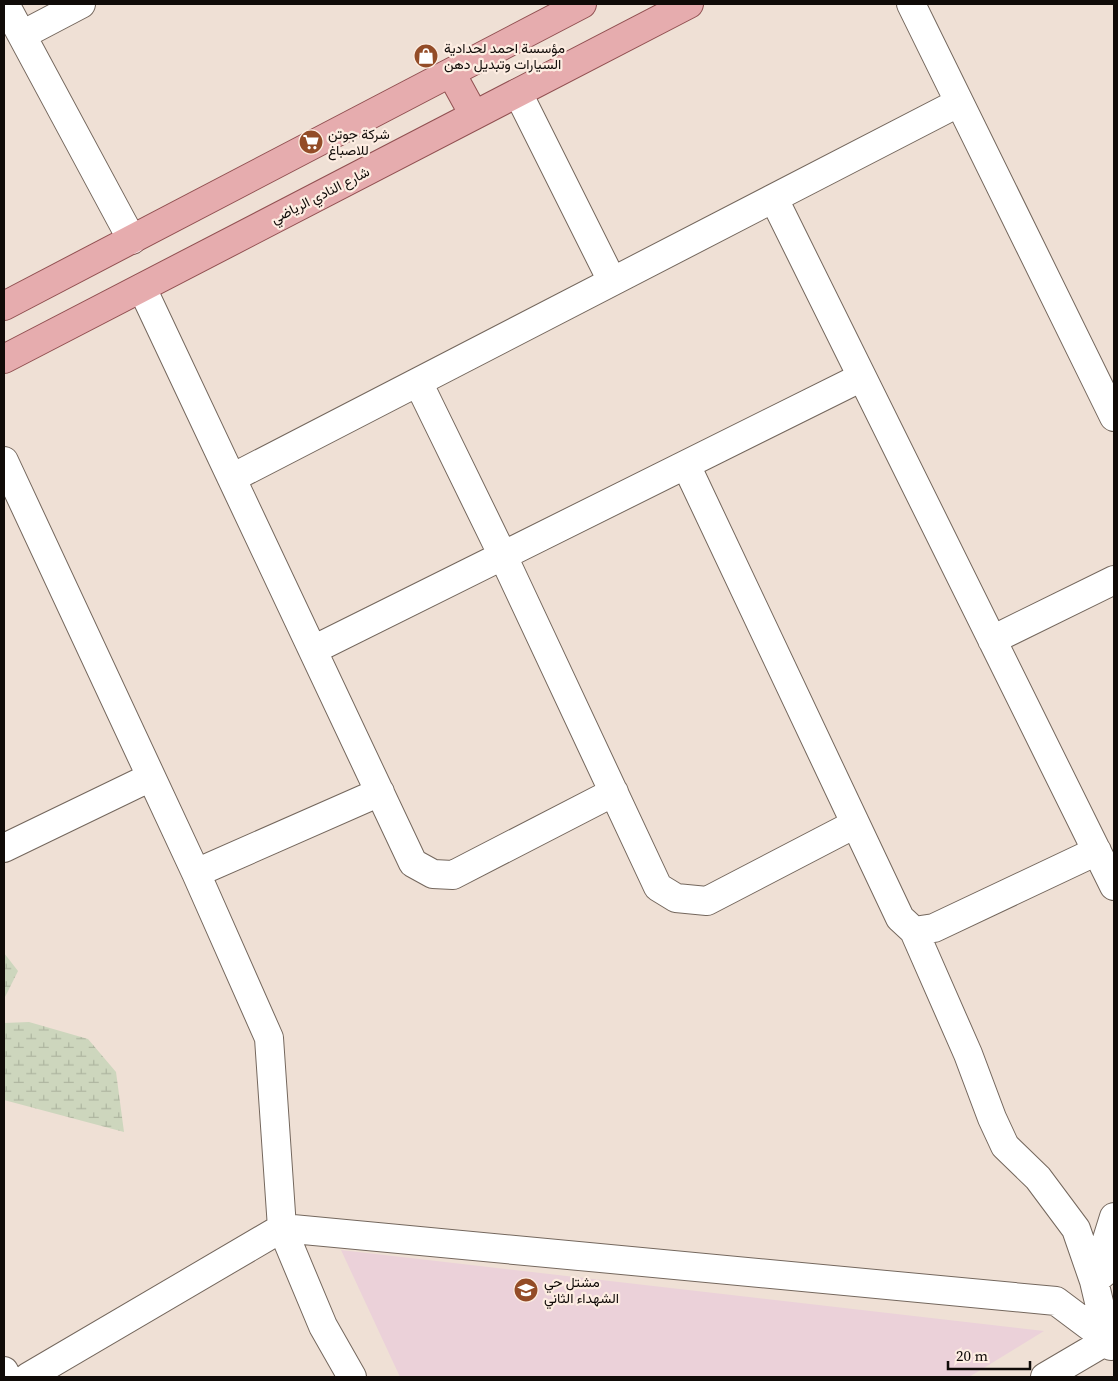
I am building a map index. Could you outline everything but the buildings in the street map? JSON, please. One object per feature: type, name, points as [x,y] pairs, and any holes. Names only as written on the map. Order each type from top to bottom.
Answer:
[{"type":"main road","points":[[4,306],[582,4]]},
{"type":"main road","name":"شارع النادي الرياضي","points":[[4,359],[689,4]]},
{"type":"main road","points":[[451,73],[474,115]]},
{"type":"street","points":[[5,4],[132,240]]},
{"type":"street","points":[[22,35],[81,4]]},
{"type":"street","points":[[911,4],[1114,417]]},
{"type":"street","points":[[518,92],[612,281]]},
{"type":"street","points":[[232,478],[958,103]]},
{"type":"street","points":[[774,199],[1114,886]]},
{"type":"street","points":[[142,288],[413,863],[433,874],[453,875],[614,792]]},
{"type":"street","points":[[313,650],[862,378]]},
{"type":"street","points":[[418,382],[503,556],[658,887],[676,898],[707,900],[855,824]]},
{"type":"street","points":[[4,461],[196,873],[270,1038],[282,1228],[323,1326],[352,1377]]},
{"type":"street","points":[[686,465],[900,918],[914,931],[968,1054],[992,1118],[1005,1146],[1038,1178],[1076,1229],[1104,1273]]},
{"type":"street","points":[[992,640],[1114,580]]},
{"type":"street","points":[[4,848],[151,777]]},
{"type":"street","points":[[196,873],[380,792]]},
{"type":"street","points":[[914,931],[934,928],[1097,851]]},
{"type":"street","points":[[1111,1346],[1104,1273],[1114,1217]]},
{"type":"street","points":[[28,1377],[282,1228],[1056,1301],[1111,1346]]},
{"type":"street","points":[[1045,1377],[1111,1346]]},
{"type":"street","points":[[4,1371],[7,1377]]},
{"type":"shaded area","name":"مشتل حي الشهداء الثاني","points":[[341,1250],[1044,1331],[969,1377],[400,1377]]},
{"type":"green space","points":[[4,953],[18,971],[4,999]]},
{"type":"green space","points":[[29,1022],[88,1039],[116,1072],[124,1132],[4,1100],[4,1023]]},
{"type":"place","name":"مؤسسة احمد لحدادية السيارات وتبديل دهن","points":[[426,56]]},
{"type":"place","name":"شركة جوتن للاصباغ","points":[[311,142]]},
{"type":"place","name":"مشتل حي الشهداء الثاني","points":[[526,1290]]}]
